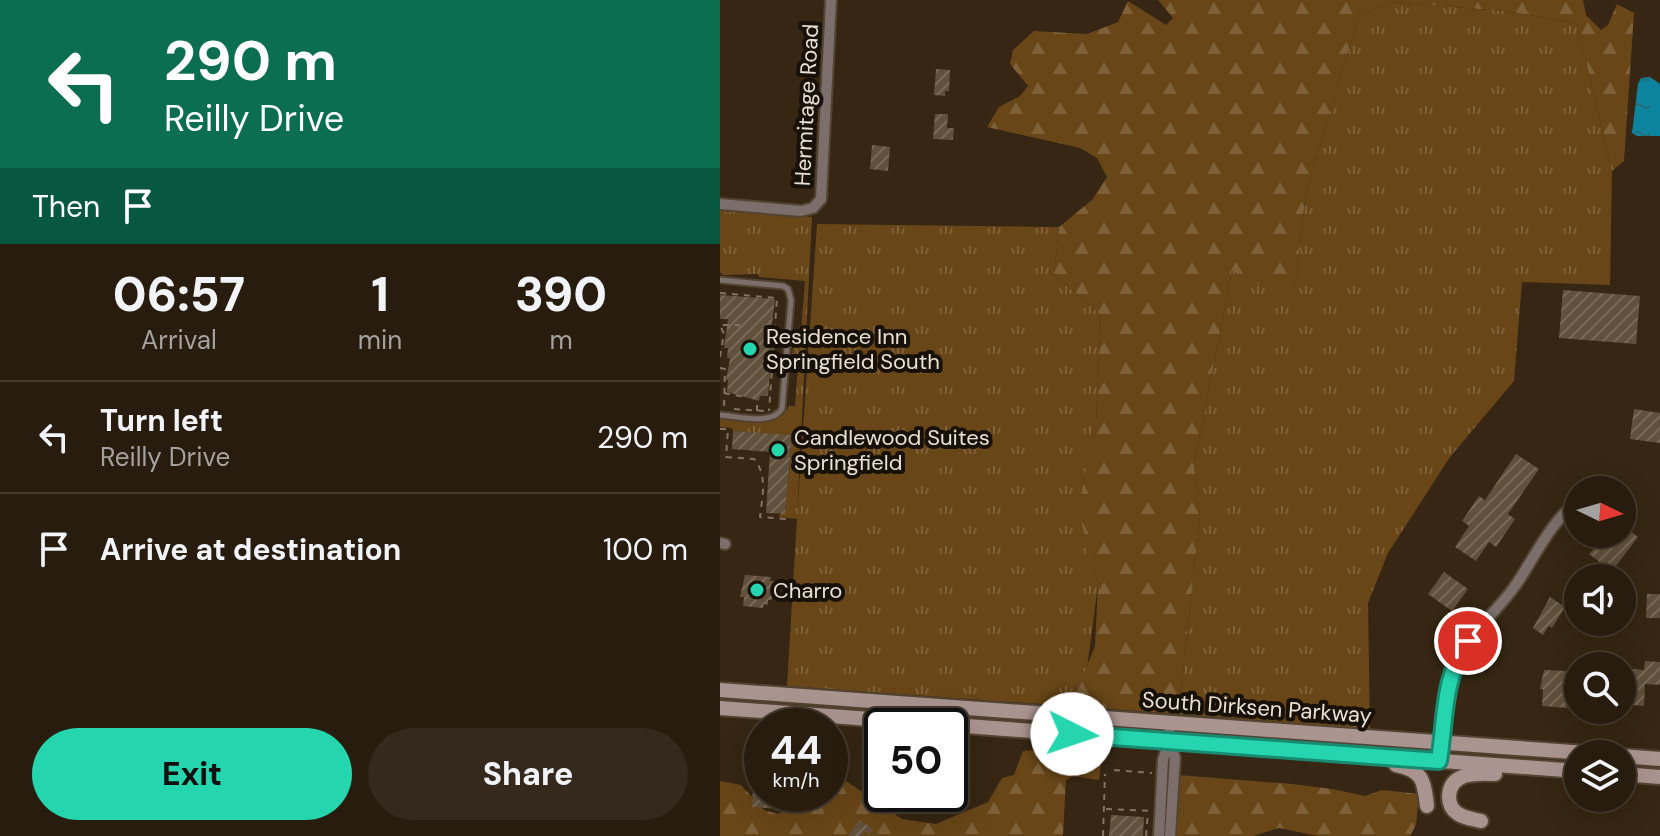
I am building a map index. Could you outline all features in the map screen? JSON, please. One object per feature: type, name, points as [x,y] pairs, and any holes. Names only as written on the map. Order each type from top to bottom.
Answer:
[{"type":"main road","name":"South Dirksen Parkway","points":[[720,690],[1564,751]]},
{"type":"main road","name":"South Dirksen Parkway","points":[[720,708],[744,709]]},
{"type":"main road","name":"South Dirksen Parkway","points":[[848,717],[1564,769]]},
{"type":"main road","points":[[1265,748],[1293,756],[1410,768],[1423,780],[1427,806]]},
{"type":"main road","points":[[1636,757],[1660,759]]},
{"type":"main road","points":[[1481,821],[1459,815],[1453,809],[1450,791],[1458,778],[1480,773],[1532,775],[1564,771]]},
{"type":"main road","points":[[1636,775],[1660,777]]},
{"type":"main road","points":[[1636,776],[1660,785]]},
{"type":"street","name":"Hermitage Road","points":[[720,204],[801,211],[813,208],[821,199],[831,0]]},
{"type":"street","points":[[1439,761],[1447,687],[1462,650],[1514,588],[1564,514]]},
{"type":"street","points":[[753,708],[755,692]]},
{"type":"street","points":[[1034,731],[1036,713]]},
{"type":"street","points":[[1159,836],[1163,760],[1170,723]]},
{"type":"street","points":[[1169,741],[1175,758],[1170,836]]},
{"type":"lane","points":[[720,280],[783,286],[788,289],[791,300],[782,409],[779,414],[770,419],[720,415]]},
{"type":"path","points":[[720,293],[777,298],[769,412],[723,408],[725,369],[720,368]]},
{"type":"path","points":[[720,357],[725,348],[724,332],[720,325],[739,325],[741,329]]},
{"type":"path","points":[[724,392],[745,397]]},
{"type":"path","points":[[757,401],[757,411]]},
{"type":"path","points":[[720,429],[728,429],[726,457],[754,459],[760,466],[763,477],[760,517]]},
{"type":"path","points":[[755,517],[785,519],[784,525]]},
{"type":"path","points":[[1114,770],[1158,773]]},
{"type":"path","points":[[1103,836],[1105,774]]},
{"type":"path","points":[[1104,809],[1150,811],[1146,836]]},
{"type":"green space","points":[[1158,0],[1583,0],[1586,15],[1601,30],[1608,25],[1617,4],[1634,13],[1624,161],[1612,171],[1577,23],[1505,11],[1390,2],[1359,16],[1306,192],[1297,271],[1289,299],[1232,271],[1194,465],[1200,517],[1178,714],[1071,706],[1095,646],[1098,585],[1078,510],[1096,420],[1101,315],[1054,274],[1059,227],[1092,200],[1107,177],[1097,158],[1080,148],[987,127],[999,107],[1020,96],[1028,86],[1010,64],[1013,50],[1034,31],[1087,34],[1118,22],[1128,1],[1166,25],[1173,18]]},
{"type":"green space","points":[[1390,2],[1505,11],[1577,23],[1612,171],[1610,285],[1522,282],[1514,381],[1450,457],[1388,553],[1368,603],[1370,729],[1178,714],[1200,517],[1194,465],[1232,271],[1289,298],[1297,271],[1306,192],[1359,16]]},
{"type":"green space","points":[[720,211],[812,217],[797,517],[817,224],[1059,227],[1054,274],[1101,315],[1096,420],[1079,510],[1098,585],[1082,707],[787,686],[797,519],[779,517],[785,514],[792,436],[733,431],[732,428],[720,427],[720,419],[768,422],[784,414],[789,406],[795,406],[798,365],[791,363],[793,347],[800,345],[805,281],[759,277],[758,274],[723,275],[720,272]]},
{"type":"green space","points":[[1072,746],[1102,754],[1099,780],[1073,776],[1066,780],[1063,836],[720,836],[720,781],[744,788],[744,812],[848,812],[848,782],[864,793],[864,812],[892,812],[902,819],[936,824],[988,802],[1002,778],[1014,775],[1023,751]]},
{"type":"green space","points":[[1178,775],[1292,784],[1365,796],[1382,790],[1419,794],[1416,825],[1410,836],[1318,836],[1279,828],[1253,836],[1175,836]]},
{"type":"water","points":[[1650,77],[1660,84],[1660,136],[1637,136],[1632,133],[1638,84],[1641,78]]},
{"type":"building","points":[[936,69],[950,70],[949,91],[945,91],[945,96],[934,95]]},
{"type":"building","points":[[935,114],[948,114],[947,128],[954,128],[953,140],[933,139]]},
{"type":"building","points":[[872,145],[890,147],[888,171],[870,169]]},
{"type":"building","points":[[1563,290],[1640,296],[1636,344],[1559,338]]},
{"type":"building","name":"Residence Inn Springfield South","points":[[720,295],[775,299],[768,396],[760,396],[759,401],[727,392],[730,358],[727,358],[728,348],[724,348],[728,319],[720,319]]},
{"type":"building","points":[[1634,409],[1660,413],[1660,443],[1630,439]]},
{"type":"building","points":[[733,431],[792,435],[785,514],[766,513],[770,452],[732,449]]},
{"type":"building","points":[[1516,454],[1539,469],[1508,514],[1515,519],[1496,547],[1489,542],[1476,561],[1455,547],[1469,526],[1462,521],[1479,496],[1485,500]]},
{"type":"building","points":[[1595,548],[1630,548],[1617,564],[1603,564],[1589,554]]},
{"type":"building","points":[[1444,572],[1468,589],[1452,611],[1428,594]]},
{"type":"building","points":[[745,575],[771,577],[770,581],[774,581],[772,600],[768,600],[768,605],[764,604],[763,608],[743,606],[744,597],[740,597]]},
{"type":"building","points":[[1647,594],[1660,594],[1660,618],[1646,618]]},
{"type":"building","points":[[1550,597],[1564,606],[1552,628],[1549,626],[1543,635],[1533,628]]},
{"type":"building","points":[[1645,661],[1660,662],[1660,685],[1645,684],[1644,706],[1636,705],[1636,669],[1644,670]]},
{"type":"building","points":[[1544,670],[1564,671],[1564,708],[1542,706],[1543,689],[1540,689]]},
{"type":"building","points":[[1111,815],[1144,817],[1143,836],[1109,836]]},
{"type":"building","points":[[860,820],[873,829],[869,834],[864,831],[861,836],[848,836]]},
{"type":"place","name":"Residence Inn Springfield South","points":[[750,349]]},
{"type":"place","name":"Candlewood Suites Springfield","points":[[778,450]]},
{"type":"place","name":"Charro","points":[[757,590]]},
{"type":"route","points":[[1072,734],[1439,761],[1447,687],[1454,664],[1468,641]]}]
